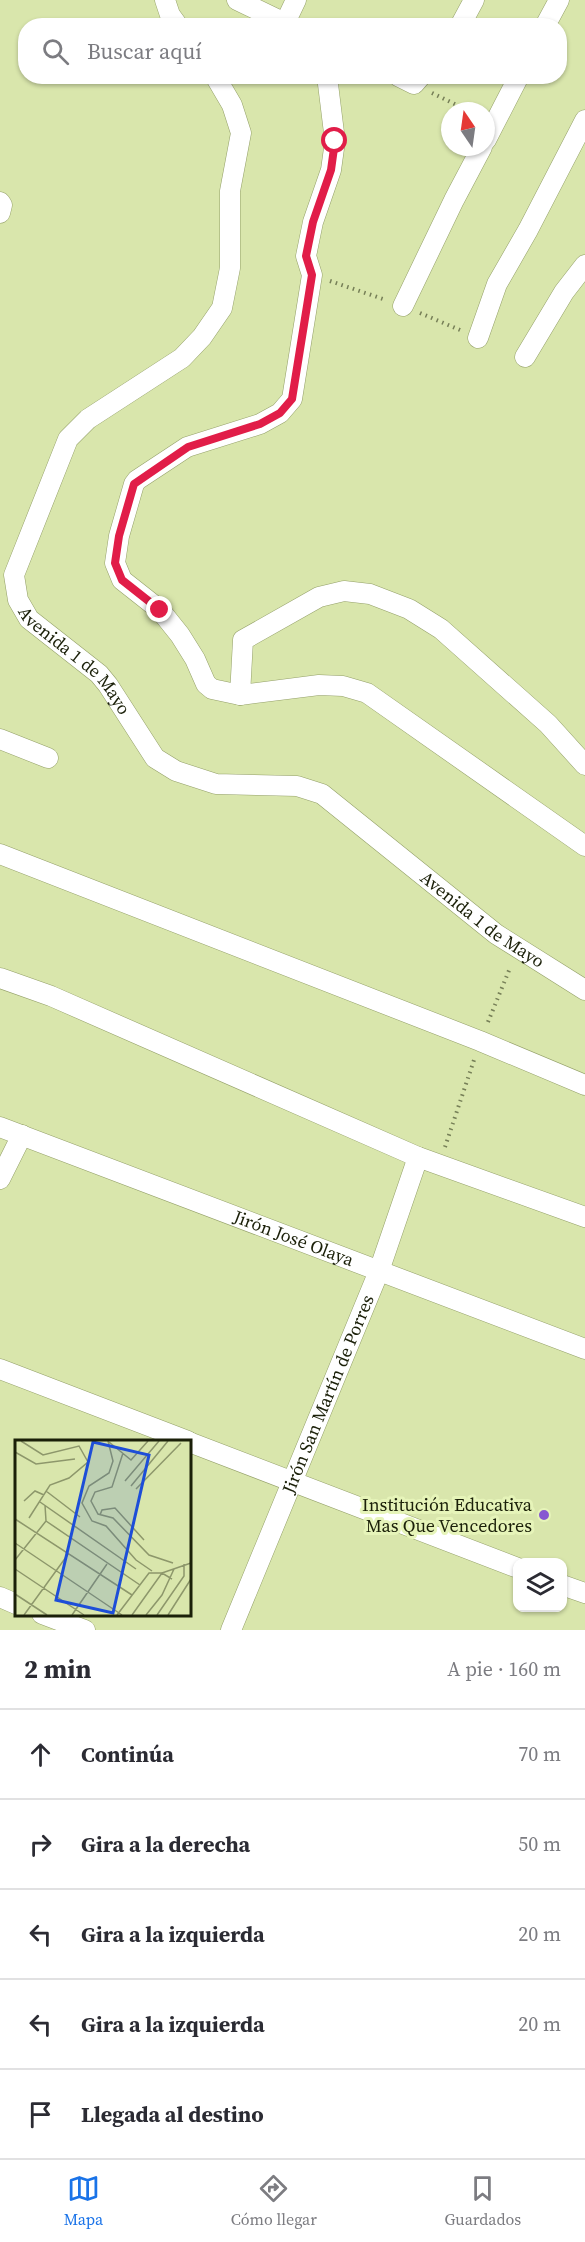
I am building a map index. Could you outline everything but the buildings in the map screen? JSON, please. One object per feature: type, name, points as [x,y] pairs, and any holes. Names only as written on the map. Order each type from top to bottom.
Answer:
[{"type":"street","points":[[165,0],[172,18]]},
{"type":"street","points":[[237,0],[275,18]]},
{"type":"street","points":[[290,18],[296,0]]},
{"type":"street","points":[[464,18],[474,0]]},
{"type":"street","points":[[549,18],[559,0]]},
{"type":"street","name":"Avenida 1 de Mayo","points":[[220,84],[232,105],[241,133],[230,191],[230,268],[222,308],[202,337],[182,358],[88,419],[68,439],[14,575],[18,600],[29,619],[99,674],[155,758],[176,771],[216,784],[297,786],[322,794],[496,934],[585,990]]},
{"type":"street","points":[[328,84],[335,141],[331,170],[313,222],[306,256],[312,275],[292,399],[280,413],[260,424],[188,447],[137,480],[119,536],[115,563],[122,580],[160,610],[180,635],[195,659],[206,684],[212,689],[240,695],[319,685],[343,686],[367,693],[585,846]]},
{"type":"street","points":[[495,123],[515,84]]},
{"type":"street","points":[[478,338],[498,284],[585,120]]},
{"type":"street","points":[[403,306],[477,156]]},
{"type":"street","points":[[525,357],[564,292],[585,264]]},
{"type":"street","points":[[240,695],[243,640],[319,597],[344,591],[369,594],[409,609],[441,629],[548,724],[585,765]]},
{"type":"street","points":[[0,739],[48,758]]},
{"type":"street","points":[[0,854],[480,1041],[585,1085]]},
{"type":"street","points":[[0,978],[51,996],[418,1157],[585,1217]]},
{"type":"street","name":"Jirón José Olaya","points":[[0,1127],[585,1349]]},
{"type":"street","points":[[0,1179],[22,1135]]},
{"type":"street","name":"Jirón San Martín de Porres","points":[[231,1630],[379,1271],[418,1157]]},
{"type":"street","points":[[0,1369],[185,1440]]},
{"type":"street","points":[[190,1442],[513,1566]]},
{"type":"street","points":[[567,1587],[585,1593]]},
{"type":"street","points":[[0,1597],[15,1604]]},
{"type":"street","points":[[45,1615],[85,1630]]},
{"type":"path","points":[[420,84],[453,102]]},
{"type":"place","name":"Institución Educativa Mas Que Vencedores","points":[[544,1515]]},
{"type":"route","points":[[160,610],[122,580],[115,563],[119,536],[134,484],[188,447],[260,424],[280,413],[292,399],[312,275],[306,256],[313,222],[331,170],[335,141]]}]
